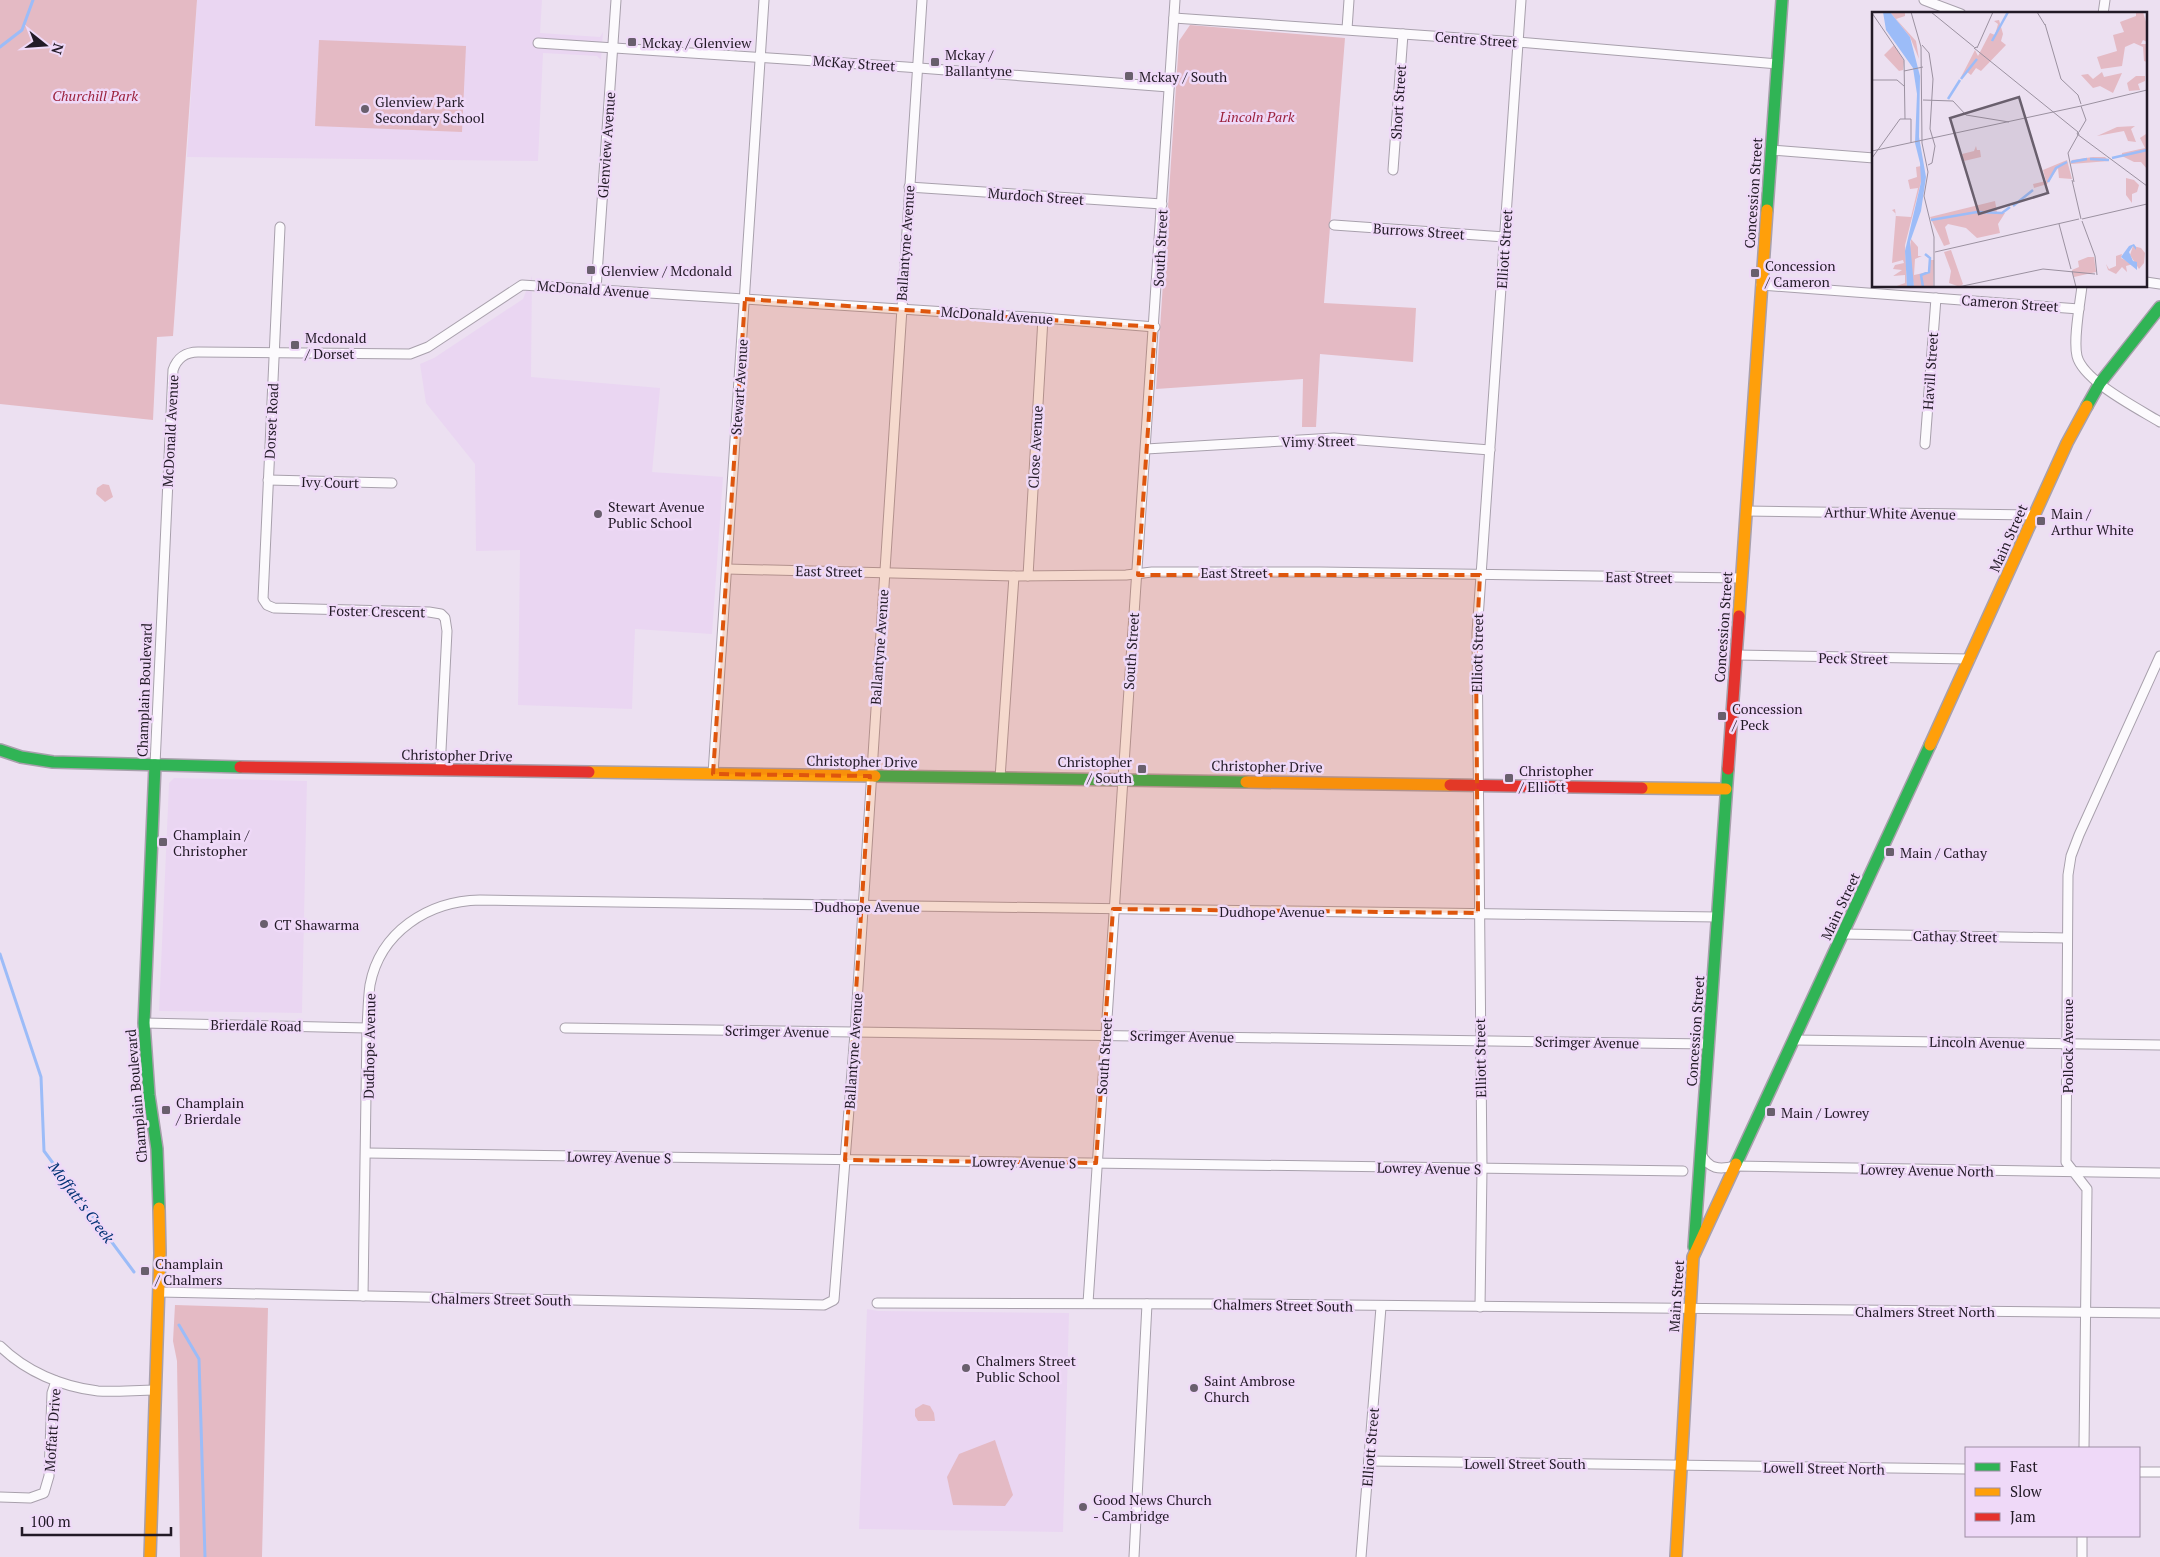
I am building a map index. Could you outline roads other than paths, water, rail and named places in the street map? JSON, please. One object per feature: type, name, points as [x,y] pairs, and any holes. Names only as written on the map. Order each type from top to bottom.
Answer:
[{"type":"main road","name":"Concession Street","points":[[1693,1257],[1782,0]]},
{"type":"main road","name":"Main Street","points":[[1676,1557],[1693,1257],[1970,660],[2067,442],[2100,383],[2160,307]]},
{"type":"main road","name":"Christopher Drive","points":[[0,750],[21,757],[53,762],[155,765],[1726,789]]},
{"type":"main road","name":"Champlain Boulevard","points":[[150,1557],[159,1292],[158,1162],[149,1095],[144,1023],[155,765]]},
{"type":"street","name":"Glenview Avenue","points":[[596,289],[616,0]]},
{"type":"street","name":"Stewart Avenue","points":[[713,774],[764,0]]},
{"type":"street","name":"Ballantyne Avenue","points":[[836,1294],[922,0]]},
{"type":"street","name":"South Street","points":[[1088,1303],[1113,909],[1155,327],[1175,0]]},
{"type":"street","points":[[1347,29],[1348,0]]},
{"type":"street","name":"Elliott Street","points":[[1480,1307],[1482,1169],[1476,653],[1521,0]]},
{"type":"street","points":[[1924,0],[1956,12]]},
{"type":"street","name":"Centre Street","points":[[1174,18],[1518,42],[1778,64]]},
{"type":"street","name":"Short Street","points":[[1393,170],[1403,34]]},
{"type":"street","name":"McKay Street","points":[[538,43],[1169,87]]},
{"type":"street","points":[[1771,150],[1872,158]]},
{"type":"street","name":"Murdoch Street","points":[[909,187],[1162,204]]},
{"type":"street","name":"Burrows Street","points":[[1334,225],[1505,237]]},
{"type":"street","name":"Dorset Road","points":[[274,608],[265,604],[263,599],[280,227]]},
{"type":"street","name":"McDonald Avenue","points":[[165,543],[172,375],[180,357],[192,352],[410,354],[428,347],[522,285],[745,298],[1155,327]]},
{"type":"street","name":"Cameron Street","points":[[1761,285],[2079,308]]},
{"type":"street","points":[[2082,288],[2077,356],[2087,373],[2160,422]]},
{"type":"street","name":"Havill Street","points":[[1925,444],[1936,298]]},
{"type":"street","name":"Close Avenue","points":[[1028,576],[1043,318]]},
{"type":"street","name":"Vimy Street","points":[[1146,449],[1334,438],[1490,450]]},
{"type":"street","name":"Ivy Court","points":[[268,480],[392,483]]},
{"type":"street","name":"Arthur White Avenue","points":[[1746,511],[2035,515]]},
{"type":"street","name":"Champlain Boulevard","points":[[155,765],[165,543]]},
{"type":"street","name":"East Street","points":[[727,569],[1014,576],[1137,574],[1152,572],[1320,572],[1741,578]]},
{"type":"street","points":[[1000,778],[1014,576]]},
{"type":"street","name":"Foster Crescent","points":[[274,608],[428,612],[441,614],[445,618],[447,631],[440,770]]},
{"type":"street","name":"Peck Street","points":[[1736,655],[1970,660]]},
{"type":"street","name":"Pollock Avenue","points":[[2084,1447],[2087,1189],[2066,1162],[2068,875],[2072,856],[2160,656]]},
{"type":"street","name":"Dudhope Avenue","points":[[363,1296],[367,1028],[370,984],[375,969],[387,946],[411,921],[429,910],[446,904],[480,900],[1717,917]]},
{"type":"street","name":"Cathay Street","points":[[1843,934],[2067,938]]},
{"type":"street","name":"Brierdale Road","points":[[144,1023],[367,1028]]},
{"type":"street","name":"Scrimger Avenue","points":[[565,1028],[1709,1044]]},
{"type":"street","name":"Lincoln Avenue","points":[[1794,1040],[2160,1046]]},
{"type":"street","name":"Lowrey Avenue S","points":[[366,1153],[1683,1171]]},
{"type":"street","name":"Lowrey Avenue North","points":[[1701,1154],[1710,1166],[1718,1169],[1735,1166],[2160,1173]]},
{"type":"street","name":"Chalmers Street South","points":[[159,1292],[824,1305],[834,1300],[836,1294]]},
{"type":"street","name":"Chalmers Street South","points":[[877,1303],[1088,1303],[1690,1309]]},
{"type":"street","points":[[1134,1557],[1147,1304]]},
{"type":"street","name":"Elliott Street","points":[[1361,1557],[1381,1307]]},
{"type":"street","name":"Chalmers Street North","points":[[1690,1309],[2160,1313]]},
{"type":"street","points":[[0,1346],[29,1368],[56,1382],[98,1391],[156,1390]]},
{"type":"street","name":"Moffatt Drive","points":[[0,1497],[30,1498],[44,1493],[50,1476],[52,1392],[56,1382]]},
{"type":"street","name":"Lowell Street South","points":[[1369,1461],[1682,1466]]},
{"type":"street","name":"Lowell Street North","points":[[1682,1466],[1965,1469]]},
{"type":"street","points":[[2140,1472],[2160,1472]]},
{"type":"street","points":[[2082,1537],[2082,1557]]},
{"type":"waterway","name":"Moffatt's Creek","points":[[0,47],[22,30],[33,0]]},
{"type":"waterway","name":"Moffatt's Creek","points":[[0,954],[41,1077],[44,1151],[134,1272]]},
{"type":"waterway","name":"Moffatt's Creek","points":[[179,1325],[199,1359],[205,1557]]},
{"type":"place","name":"Mckay / Glenview","points":[[632,42]]},
{"type":"place","name":"Mckay / Ballantyne","points":[[935,62]]},
{"type":"place","name":"Mckay / South","points":[[1129,76]]},
{"type":"place","name":"Glenview Park Secondary School","points":[[365,109]]},
{"type":"place","name":"Glenview / Mcdonald","points":[[591,270]]},
{"type":"place","name":"Concession / Cameron","points":[[1755,273]]},
{"type":"place","name":"Mcdonald / Dorset","points":[[295,345]]},
{"type":"place","name":"Stewart Avenue Public School","points":[[598,514]]},
{"type":"place","name":"Main / Arthur White","points":[[2041,521]]},
{"type":"place","name":"Concession / Peck","points":[[1722,716]]},
{"type":"place","name":"Christopher / South","points":[[1142,769]]},
{"type":"place","name":"Christopher / Elliott","points":[[1509,778]]},
{"type":"place","name":"Champlain / Christopher","points":[[163,842]]},
{"type":"place","name":"Main / Cathay","points":[[1890,852]]},
{"type":"place","name":"CT Shawarma","points":[[264,924]]},
{"type":"place","name":"Champlain / Brierdale","points":[[166,1110]]},
{"type":"place","name":"Main / Lowrey","points":[[1771,1112]]},
{"type":"place","name":"Champlain / Chalmers","points":[[145,1271]]},
{"type":"place","name":"Chalmers Street Public School","points":[[966,1368]]},
{"type":"place","name":"Saint Ambrose Church","points":[[1194,1388]]},
{"type":"place","name":"Good News Church - Cambridge","points":[[1083,1507]]},
{"type":"park label","name":"Churchill Park","points":[[95,95]]},
{"type":"park label","name":"Lincoln Park","points":[[1257,116]]}]
